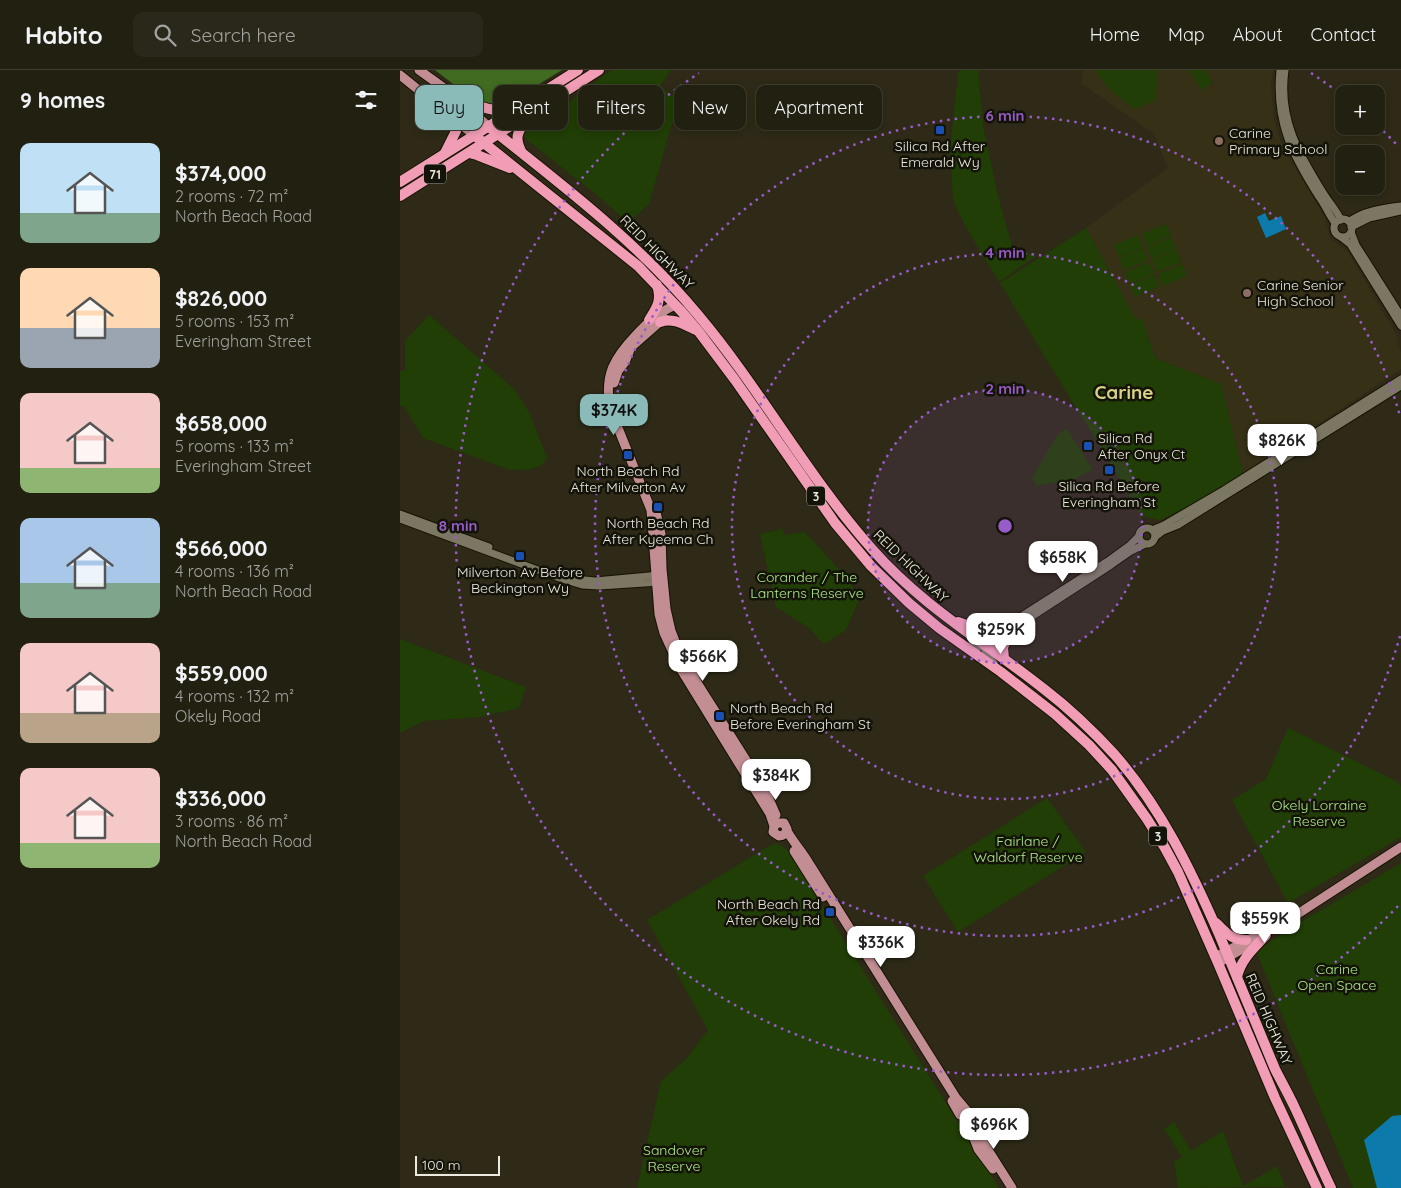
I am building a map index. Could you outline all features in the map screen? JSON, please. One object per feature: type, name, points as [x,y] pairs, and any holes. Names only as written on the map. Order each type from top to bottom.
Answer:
[{"type":"highway","name":"71","points":[[554,85],[578,70]]},
{"type":"highway","name":"71","points":[[568,89],[598,70]]},
{"type":"highway","name":"71","points":[[400,182],[493,123]]},
{"type":"highway","name":"REID HIGHWAY","points":[[488,126],[609,224],[654,267],[701,318],[743,373],[831,499],[874,551],[902,580],[947,618],[986,643],[1085,724],[1115,755],[1136,781],[1180,850],[1212,919],[1277,1073],[1331,1188]]},
{"type":"highway","points":[[444,154],[456,130]]},
{"type":"highway","name":"71","points":[[400,196],[504,130]]},
{"type":"highway","points":[[520,130],[516,142],[521,152]]},
{"type":"highway","name":"REID HIGHWAY","points":[[474,135],[631,260],[656,284],[699,332],[835,523],[871,566],[909,603],[939,628],[1038,699],[1075,731],[1106,764],[1148,819],[1173,862],[1217,960],[1275,1098],[1317,1188]]},
{"type":"highway","points":[[469,153],[522,172]]},
{"type":"highway","points":[[654,267],[672,294],[675,305],[701,318]]},
{"type":"highway","points":[[649,320],[660,298],[656,284]]},
{"type":"highway","points":[[660,322],[674,321],[699,332]]},
{"type":"highway","points":[[947,618],[986,632],[996,632]]},
{"type":"highway","points":[[1004,659],[1004,644],[1012,629]]},
{"type":"highway","points":[[1212,919],[1232,938],[1246,940]]},
{"type":"highway","points":[[1237,977],[1239,967],[1266,935]]},
{"type":"main road","points":[[419,70],[439,85]]},
{"type":"main road","points":[[400,75],[415,87]]},
{"type":"main road","points":[[483,122],[488,126]]},
{"type":"main road","points":[[468,130],[474,135]]},
{"type":"main road","points":[[659,578],[651,510],[610,408],[608,392],[612,366],[618,354],[649,320],[661,311],[675,305]]},
{"type":"main road","points":[[675,305],[670,313],[631,347],[625,362],[615,377],[613,389],[615,406],[657,512],[661,534],[659,578],[661,622],[664,633],[674,656],[770,814],[810,865],[964,1113],[971,1112],[974,1115],[969,1124],[978,1149],[1005,1188]]},
{"type":"main road","points":[[1227,954],[1246,940],[1293,917],[1401,848]]},
{"type":"main road","points":[[1217,960],[1266,935],[1275,927]]},
{"type":"main road","points":[[969,1124],[981,1139],[1012,1188]]},
{"type":"street","points":[[1280,70],[1278,89],[1280,110],[1288,139],[1301,167],[1338,221]]},
{"type":"street","points":[[1285,70],[1284,100],[1294,141],[1338,221]]},
{"type":"street","points":[[1341,237],[1347,236],[1352,220],[1384,209],[1401,206]]},
{"type":"street","points":[[1351,227],[1369,218],[1401,211]]},
{"type":"street","points":[[1401,316],[1356,245],[1351,227],[1344,219],[1338,221],[1334,228],[1335,232],[1350,244],[1401,326]]},
{"type":"street","points":[[1001,672],[987,656],[986,643],[996,632],[1108,561],[1130,545],[1144,528],[1152,530],[1164,525],[1224,490],[1401,379]]},
{"type":"street","points":[[963,645],[977,648],[1012,629],[1131,551],[1152,542],[1163,531],[1178,525],[1401,386]]},
{"type":"street","points":[[400,514],[574,578],[595,581],[659,578]]},
{"type":"street","points":[[400,519],[582,585],[600,586],[659,578]]},
{"type":"street","points":[[1152,530],[1155,537]]},
{"type":"street","points":[[1139,536],[1140,541],[1145,544]]},
{"type":"shaded area","name":"Carine Senior High School","points":[[1083,70],[1273,70],[1271,82],[1274,120],[1283,148],[1325,218],[1330,239],[1348,252],[1396,334],[1401,352],[1401,369],[1243,474],[1221,384],[1157,359],[1086,228],[1168,168],[1154,134],[1081,83]]},
{"type":"green space","points":[[435,70],[562,70],[537,85],[493,85],[493,106],[483,104],[483,85],[454,85]]},
{"type":"green space","points":[[611,70],[671,70],[661,85],[592,85]]},
{"type":"green space","points":[[962,70],[978,70],[983,125],[998,196],[1012,246],[1036,256],[999,282],[970,234],[953,199],[950,151],[958,73]]},
{"type":"green space","points":[[1095,70],[1157,70],[1156,100],[1135,109],[1113,92]]},
{"type":"green space","points":[[1189,70],[1205,70],[1213,83],[1201,90]]},
{"type":"green space","points":[[664,89],[674,96],[674,122],[672,123],[649,204],[628,223],[598,196],[521,135],[529,130],[568,130],[568,103],[578,95],[578,130],[664,130]]},
{"type":"green space","points":[[1166,224],[1171,235],[1147,246],[1142,234]]},
{"type":"green space","points":[[1086,228],[1136,320],[1142,318],[1157,359],[1221,384],[1243,474],[1210,496],[1160,520],[1142,516],[1000,283]]},
{"type":"green space","points":[[1138,235],[1143,247],[1119,257],[1114,245]]},
{"type":"green space","points":[[1171,237],[1176,249],[1152,259],[1147,247]]},
{"type":"green space","points":[[1143,248],[1148,260],[1124,270],[1119,258]]},
{"type":"green space","points":[[1176,250],[1181,262],[1157,272],[1152,260]]},
{"type":"green space","points":[[1149,262],[1154,274],[1130,284],[1125,272]]},
{"type":"green space","points":[[1182,264],[1187,276],[1163,286],[1158,274]]},
{"type":"green space","points":[[1155,275],[1159,287],[1135,297],[1130,285]]},
{"type":"green space","points":[[429,315],[514,389],[529,412],[547,458],[544,462],[530,469],[507,469],[423,438],[404,406],[400,406],[400,371],[405,371],[405,341]]},
{"type":"green space","points":[[1067,429],[1093,470],[1074,479],[1036,486],[1032,478],[1058,434]]},
{"type":"green space","name":"Corander / The Lanterns Reserve","points":[[783,529],[784,535],[805,532],[843,574],[860,597],[846,630],[824,644],[809,628],[776,607],[760,534]]},
{"type":"green space","points":[[400,639],[526,687],[519,708],[480,717],[424,721],[400,733]]},
{"type":"green space","name":"Okely Lorraine Reserve","points":[[1288,728],[1398,782],[1401,787],[1401,837],[1288,903],[1232,800],[1266,779]]},
{"type":"green space","name":"Fairlane / Waldorf Reserve","points":[[1047,798],[1086,852],[958,932],[923,876]]},
{"type":"green space","name":"Sandover Reserve","points":[[776,844],[789,852],[999,1188],[637,1188],[661,1081],[686,1059],[708,1030],[647,920],[771,845]]},
{"type":"green space","name":"Carine Open Space","points":[[1401,863],[1401,1188],[1353,1188],[1256,951]]},
{"type":"green space","points":[[1174,1122],[1191,1151],[1223,1131],[1243,1186],[1277,1166],[1285,1187],[1178,1188],[1174,1162],[1182,1157],[1164,1129]]},
{"type":"water","points":[[1265,213],[1269,221],[1281,216],[1286,229],[1266,238],[1257,217]]},
{"type":"water","points":[[1401,1115],[1401,1188],[1377,1188],[1364,1140],[1392,1116]]},
{"type":"place","name":"Silica Rd After Emerald Wy","points":[[940,130]]},
{"type":"place","name":"Carine Primary School","points":[[1219,141]]},
{"type":"place","name":"Carine Senior High School","points":[[1247,293]]},
{"type":"place","name":"Silica Rd After Onyx Ct","points":[[1088,446]]},
{"type":"place","name":"North Beach Rd After Milverton Av","points":[[628,455]]},
{"type":"place","name":"Silica Rd Before Everingham St","points":[[1109,470]]},
{"type":"place","name":"North Beach Rd After Kyeema Ch","points":[[658,507]]},
{"type":"place","name":"Milverton Av Before Beckington Wy","points":[[520,556]]},
{"type":"place","name":"North Beach Rd Before Everingham St","points":[[720,716]]},
{"type":"place","name":"North Beach Rd After Okely Rd","points":[[830,912]]},
{"type":"district","name":"Carine","points":[[1124,392]]}]
